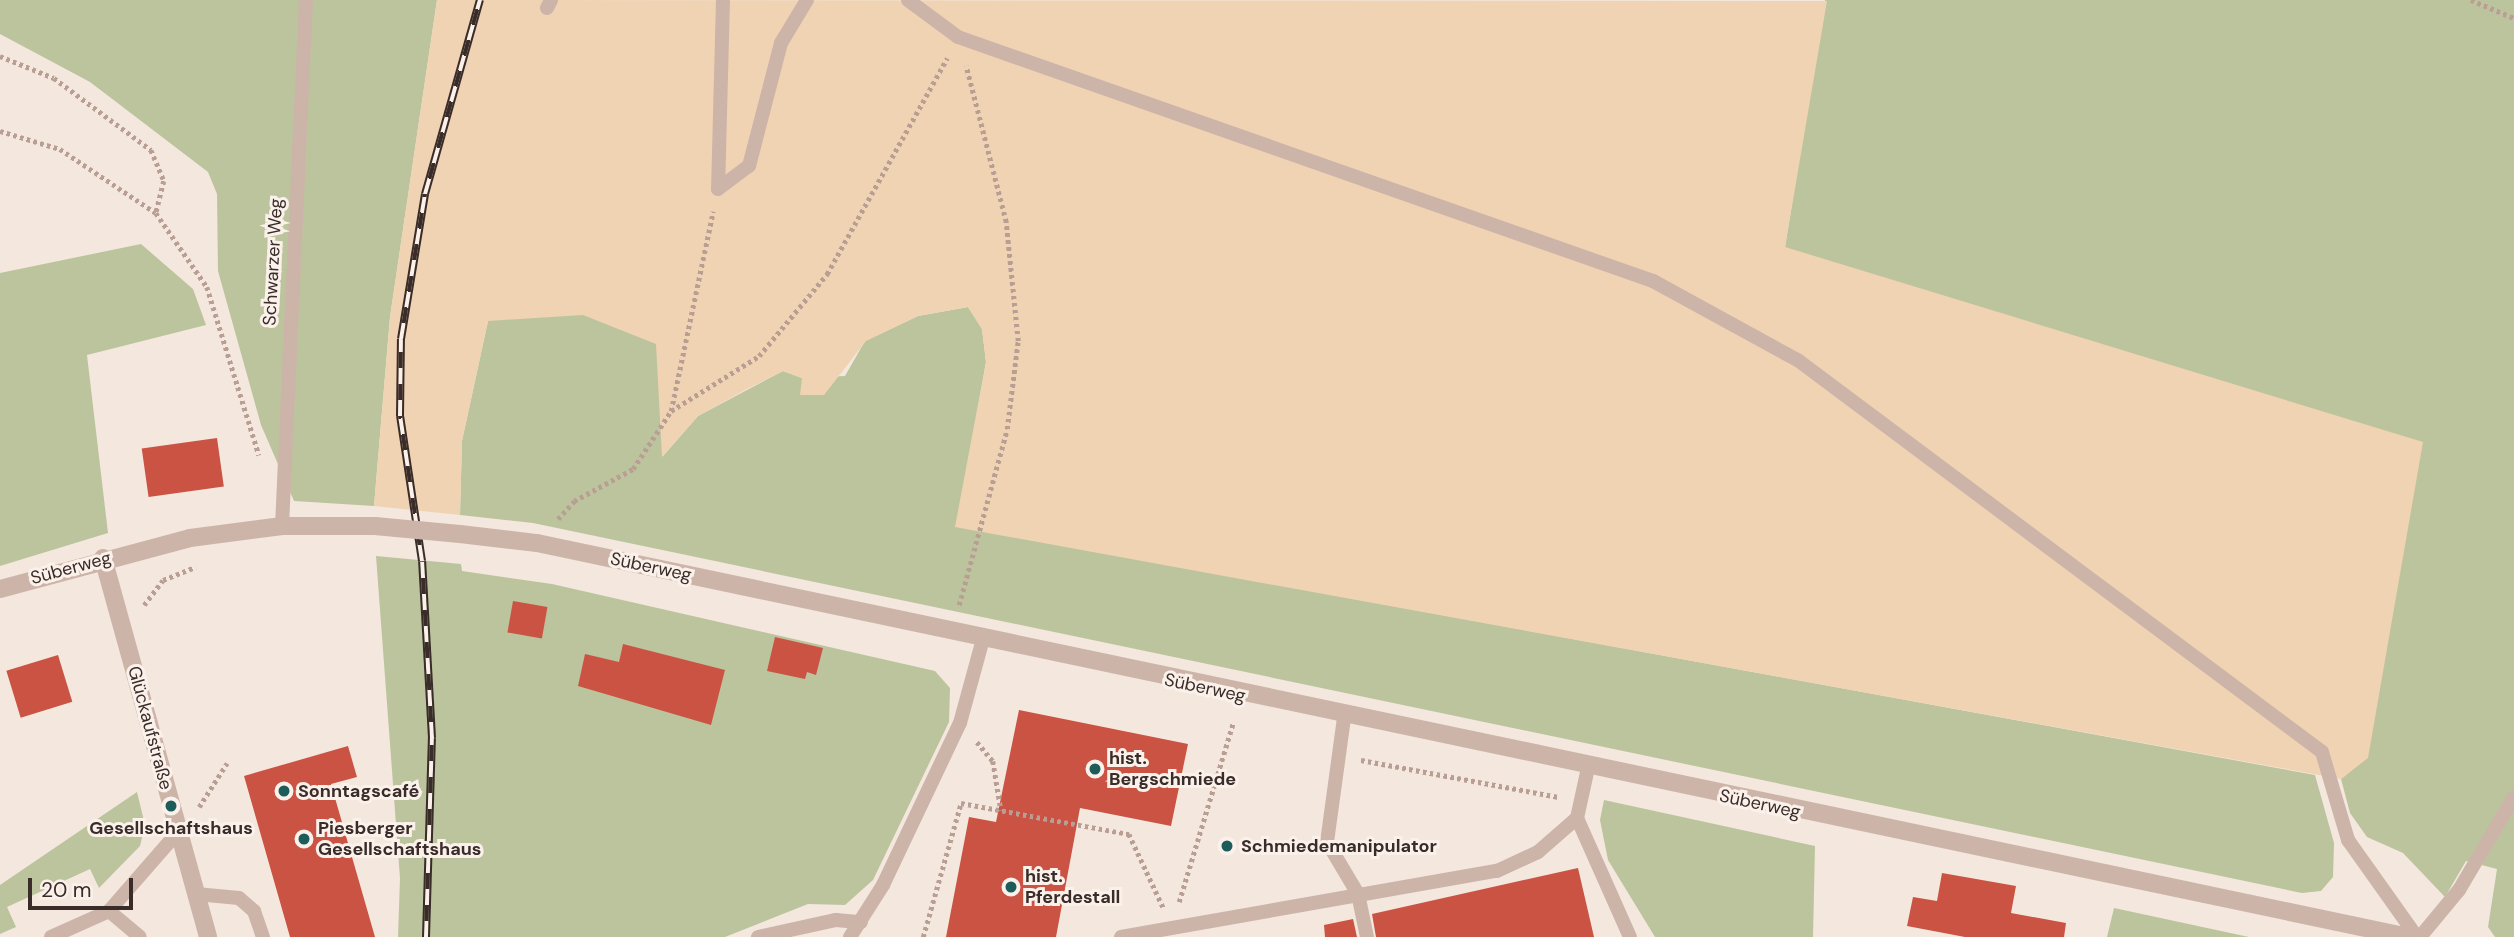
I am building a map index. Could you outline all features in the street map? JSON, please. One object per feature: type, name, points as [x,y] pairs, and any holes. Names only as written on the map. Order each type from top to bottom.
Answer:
[{"type":"street","name":"Süberweg","points":[[0,589],[103,558],[282,526],[375,526],[537,543],[1344,718],[2409,937]]},
{"type":"street","name":"Glückaufstraße","points":[[103,558],[208,937]]},
{"type":"lane","name":"Schwarzer Weg","points":[[282,526],[306,0]]},
{"type":"lane","points":[[718,189],[723,0]]},
{"type":"lane","points":[[718,189],[749,166],[780,43],[807,0]]},
{"type":"lane","points":[[908,0],[958,37],[1653,281],[1799,361],[2322,752],[2348,840],[2419,937],[2459,890],[2514,797]]},
{"type":"lane","points":[[850,937],[861,922],[960,723],[984,639]]},
{"type":"lane","points":[[1344,718],[1327,842],[1358,894],[1367,937]]},
{"type":"lane","points":[[1588,768],[1577,818],[1630,937]]},
{"type":"lane","points":[[1121,937],[1497,871],[1538,852],[1577,818]]},
{"type":"lane","points":[[51,937],[109,911],[178,831]]},
{"type":"lane","points":[[196,894],[239,898],[254,911],[263,937]]},
{"type":"lane","points":[[109,911],[140,937]]},
{"type":"lane","points":[[758,937],[836,920],[861,922]]},
{"type":"path","points":[[2471,0],[2514,18]]},
{"type":"path","points":[[671,411],[759,356],[827,274],[958,37]]},
{"type":"path","points":[[952,633],[1007,429],[1018,341],[1006,222],[958,37]]},
{"type":"path","points":[[0,56],[54,78],[151,150],[164,181],[156,213]]},
{"type":"path","points":[[0,131],[60,149],[156,213],[206,287],[263,467]]},
{"type":"path","points":[[537,543],[574,501],[633,469],[671,411],[718,189]]},
{"type":"path","points":[[141,613],[148,593],[163,580],[210,563]]},
{"type":"path","points":[[960,723],[993,761],[1001,810]]},
{"type":"path","points":[[1172,927],[1233,723]]},
{"type":"path","points":[[1337,755],[1580,801]]},
{"type":"path","points":[[178,831],[227,763]]},
{"type":"path","points":[[923,937],[961,803],[1129,834],[1172,927]]},
{"type":"green space","points":[[0,0],[437,0],[390,317],[374,506],[294,501],[261,425],[218,271],[217,194],[208,172],[90,82],[0,34]]},
{"type":"green space","points":[[1825,0],[2514,0],[2514,937],[2495,937],[2488,927],[2497,869],[2466,861],[2445,897],[2403,853],[2367,837],[2350,813],[2341,779],[2368,757],[1785,247]]},
{"type":"green space","points":[[666,154],[663,456],[698,416],[783,371],[802,378],[845,376],[865,341],[918,316],[968,307],[982,329],[986,362],[957,526],[2315,775],[2334,843],[2333,877],[2321,891],[2302,893],[533,523],[460,515],[462,441],[488,321]]},
{"type":"green space","points":[[141,244],[193,289],[206,325],[87,355],[108,533],[0,566],[0,273]]},
{"type":"green space","points":[[376,556],[461,564],[462,571],[552,584],[935,671],[950,688],[949,722],[873,880],[845,905],[808,904],[725,937],[398,937],[400,878]]},
{"type":"green space","points":[[137,792],[145,825],[140,846],[99,888],[90,869],[7,907],[16,927],[0,934],[0,885]]},
{"type":"green space","points":[[1604,800],[1815,846],[1813,937],[1655,937],[1608,860],[1600,820]]},
{"type":"green space","points":[[2114,908],[2249,937],[2107,937]]},
{"type":"sand","points":[[437,0],[1827,1],[1785,247],[2423,442],[2368,758],[2341,779],[955,527],[986,362],[982,329],[968,307],[918,316],[866,341],[824,395],[800,395],[802,378],[783,371],[698,416],[662,457],[656,344],[583,315],[488,321],[462,441],[460,515],[374,506],[390,317]]},
{"type":"building","points":[[217,438],[224,487],[149,497],[142,449]]},
{"type":"building","points":[[513,601],[547,607],[542,639],[507,633]]},
{"type":"building","points":[[775,637],[823,648],[816,675],[807,672],[805,679],[767,671]]},
{"type":"building","points":[[623,644],[725,670],[711,725],[578,686],[585,654],[619,662]]},
{"type":"building","points":[[58,655],[72,702],[21,718],[6,671]]},
{"type":"building","points":[[1019,710],[1188,744],[1171,826],[1080,808],[1056,937],[946,937],[969,817],[996,822]]},
{"type":"building","name":"Piesberger Gesellschaftshaus","points":[[348,746],[357,777],[331,784],[375,937],[290,937],[244,776]]},
{"type":"building","points":[[1578,868],[1594,937],[1376,937],[1372,914]]},
{"type":"building","points":[[1942,873],[2016,886],[2011,913],[2066,923],[2064,937],[1965,937],[1907,926],[1913,897],[1937,901]]},
{"type":"building","points":[[1353,919],[1357,937],[1325,937],[1324,925]]},
{"type":"railway","points":[[426,937],[432,738],[422,561],[400,416],[401,339],[425,194],[480,0]]},
{"type":"place","name":"hist. Bergschmiede","points":[[1095,769]]},
{"type":"place","name":"Sonntagscafé","points":[[284,791]]},
{"type":"place","name":"Gesellschaftshaus","points":[[171,806]]},
{"type":"place","name":"Piesberger Gesellschaftshaus","points":[[304,839]]},
{"type":"place","name":"Schmiedemanipulator","points":[[1227,846]]},
{"type":"place","name":"hist. Pferdestall","points":[[1011,887]]}]
